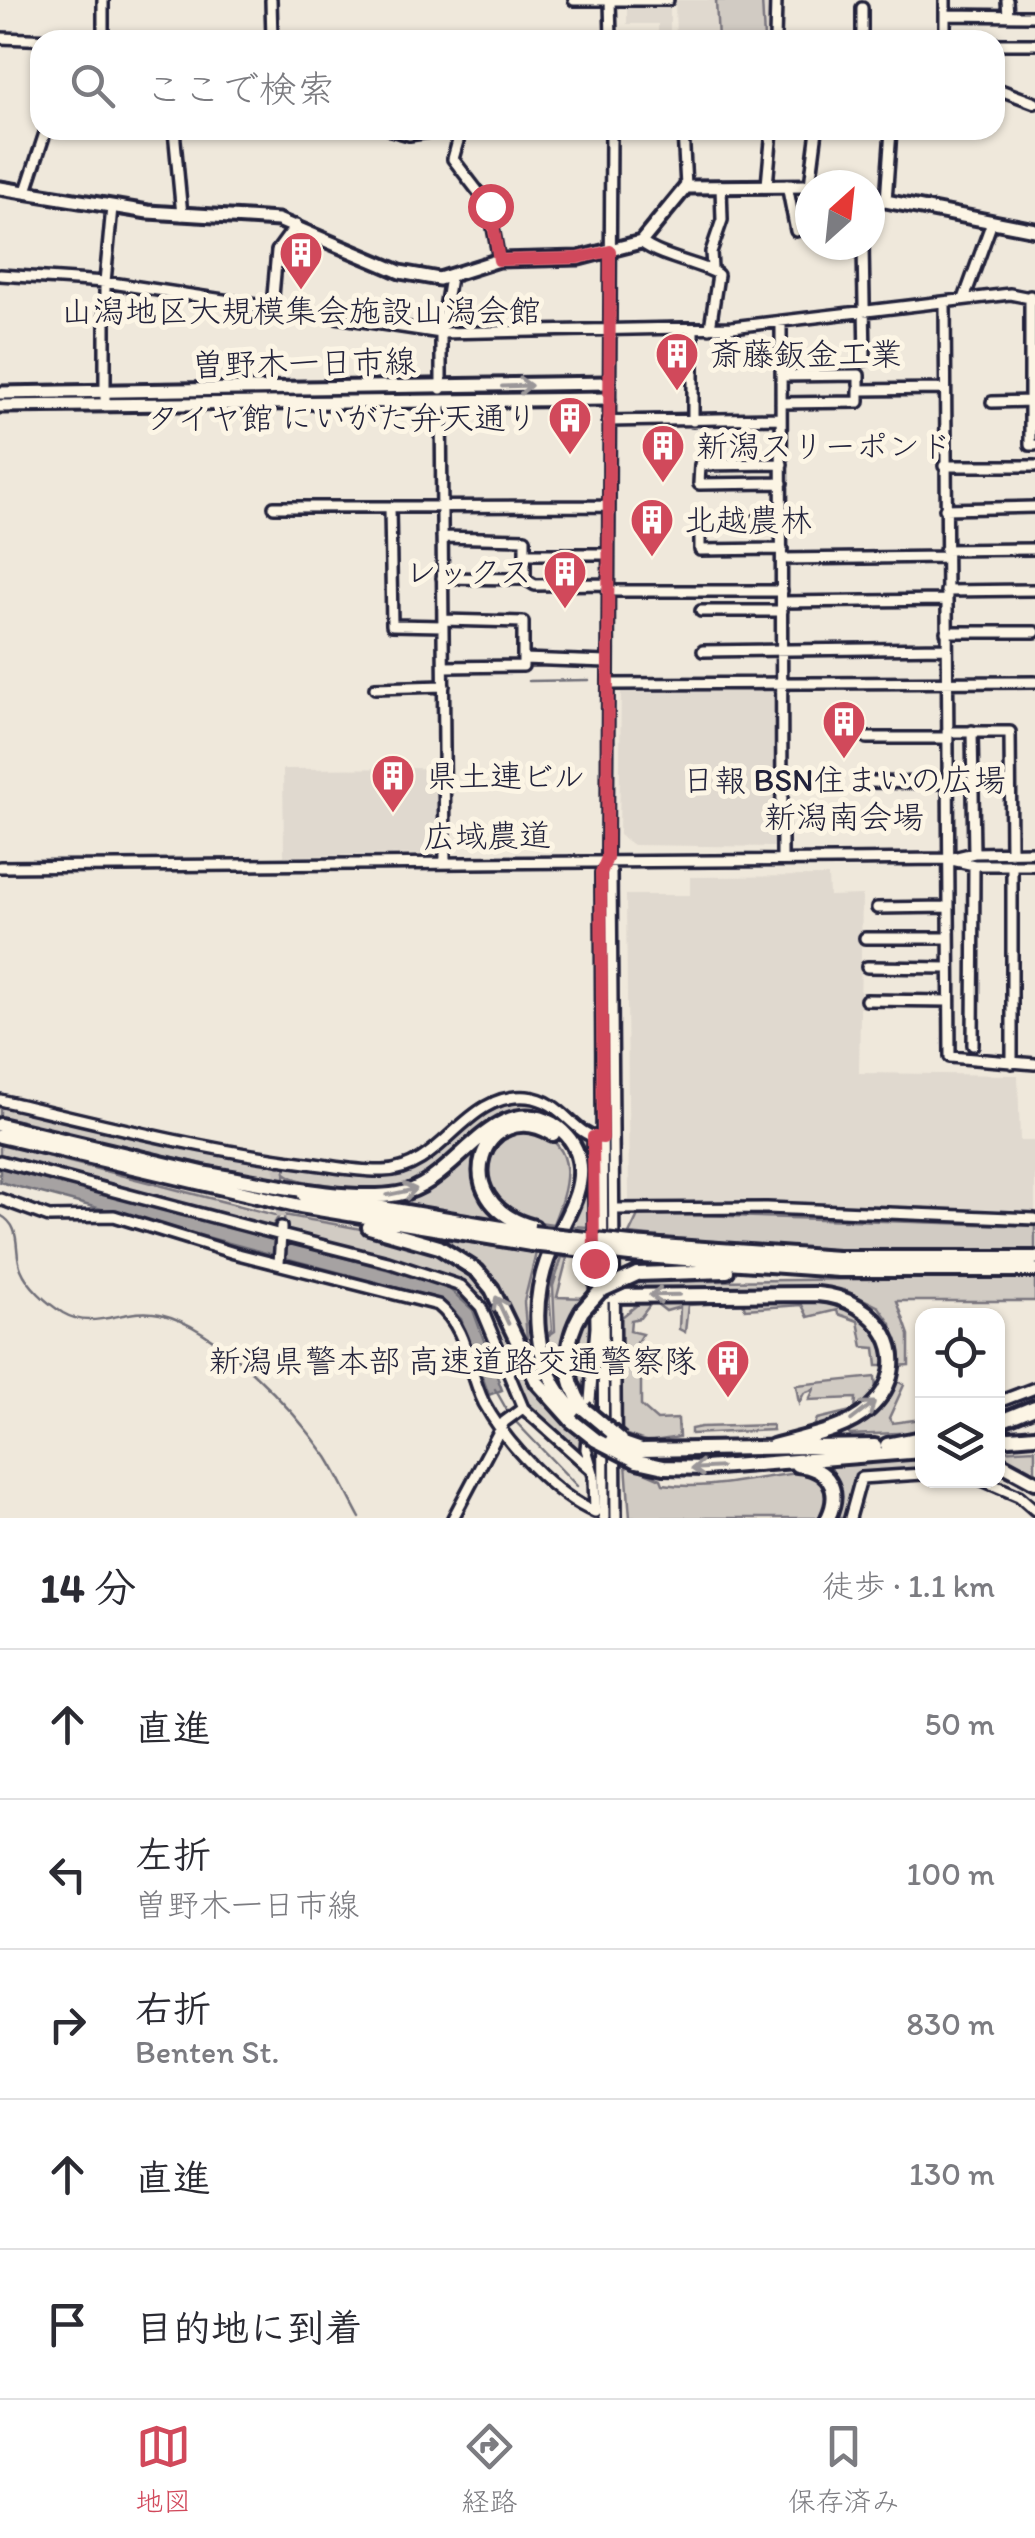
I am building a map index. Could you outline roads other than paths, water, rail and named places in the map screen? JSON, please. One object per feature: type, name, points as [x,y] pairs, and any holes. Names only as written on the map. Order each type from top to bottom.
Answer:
[{"type":"highway","points":[[197,1178],[368,1195],[402,1194],[443,1174],[485,1132],[507,1119],[530,1116],[554,1125],[572,1143],[580,1176],[542,1273],[536,1322],[549,1373],[596,1440],[677,1468],[775,1463],[915,1448]]},
{"type":"highway","points":[[0,1125],[412,1238],[459,1258],[492,1290],[528,1367],[578,1415]]},
{"type":"highway","points":[[533,1235],[496,1208],[478,1174],[482,1155],[492,1139],[516,1126],[550,1132],[571,1161],[567,1196],[534,1272],[528,1318],[544,1382],[578,1415]]},
{"type":"highway","points":[[0,1136],[357,1217],[839,1270]]},
{"type":"highway","points":[[631,1247],[909,1260],[1035,1258]]},
{"type":"highway","points":[[578,1415],[568,1362],[570,1335],[582,1310],[600,1290],[637,1274],[1035,1270]]},
{"type":"highway","points":[[609,1296],[831,1295],[854,1302],[872,1314],[885,1333],[891,1354],[890,1374],[876,1400],[854,1419],[774,1446]]},
{"type":"highway","points":[[1005,1419],[1035,1407]]},
{"type":"highway","points":[[1005,1442],[1035,1440]]},
{"type":"highway","points":[[639,1456],[774,1446],[915,1447]]},
{"type":"highway","points":[[775,1463],[810,1466],[826,1475],[835,1498],[828,1518]]},
{"type":"highway","points":[[1005,1466],[1035,1482]]},
{"type":"main road","points":[[0,188],[182,216],[296,225],[422,279],[450,277],[499,260],[578,258],[641,242],[686,186],[795,185]]},
{"type":"main road","points":[[886,202],[1035,230]]},
{"type":"main road","name":"曽野木一日市線","points":[[441,396],[608,383]]},
{"type":"main road","name":"曽野木一日市線","points":[[0,393],[105,400]]},
{"type":"main road","name":"曽野木一日市線","points":[[0,406],[105,400],[441,396],[608,399]]},
{"type":"street","points":[[102,30],[103,0]]},
{"type":"street","points":[[271,0],[272,30]]},
{"type":"street","points":[[574,0],[668,0]]},
{"type":"street","points":[[775,30],[776,0]]},
{"type":"street","points":[[945,0],[945,30]]},
{"type":"street","points":[[1006,0],[1008,16]]},
{"type":"street","points":[[610,1],[611,30]]},
{"type":"street","points":[[862,8],[862,30]]},
{"type":"street","points":[[945,15],[1035,16]]},
{"type":"street","points":[[0,38],[30,39]]},
{"type":"street","points":[[1005,44],[1035,44]]},
{"type":"street","points":[[1005,92],[1035,103]]},
{"type":"street","points":[[26,191],[43,140]]},
{"type":"street","points":[[175,140],[182,216]]},
{"type":"street","points":[[458,140],[453,159],[476,183],[490,206],[499,260]]},
{"type":"street","points":[[604,1518],[614,1209],[611,872],[607,858],[611,140]]},
{"type":"street","points":[[684,140],[686,186]]},
{"type":"street","points":[[766,185],[771,140]]},
{"type":"street","points":[[812,170],[816,140]]},
{"type":"street","points":[[886,202],[890,140]]},
{"type":"street","points":[[787,185],[795,225]]},
{"type":"street","points":[[712,268],[711,252],[722,220],[721,186]]},
{"type":"street","points":[[105,400],[105,282],[112,207]]},
{"type":"street","points":[[964,299],[992,222]]},
{"type":"street","points":[[272,307],[277,252],[296,225]]},
{"type":"street","points":[[641,242],[686,265],[712,268],[718,274],[710,328]]},
{"type":"street","points":[[863,260],[865,360]]},
{"type":"street","points":[[0,275],[105,282],[442,334],[710,328],[781,323],[964,299],[1032,298],[1030,445],[1035,445]]},
{"type":"street","points":[[445,862],[441,396],[442,334],[450,277]]},
{"type":"street","points":[[944,302],[950,1057],[1035,1064]]},
{"type":"street","points":[[781,323],[782,860]]},
{"type":"street","points":[[693,329],[694,421]]},
{"type":"street","points":[[781,376],[859,374],[859,385]]},
{"type":"street","points":[[782,404],[859,402],[859,390],[944,389]]},
{"type":"street","points":[[992,402],[1030,401]]},
{"type":"street","points":[[608,421],[782,418]]},
{"type":"street","points":[[782,464],[700,465],[699,484],[782,483]]},
{"type":"street","points":[[944,466],[1035,466]]},
{"type":"street","points":[[274,507],[608,506]]},
{"type":"street","points":[[945,508],[1035,507]]},
{"type":"street","points":[[390,508],[392,625],[524,622],[523,666],[444,667]]},
{"type":"street","points":[[782,521],[700,522],[700,550],[782,554],[1035,549]]},
{"type":"street","points":[[442,537],[524,539],[525,579]]},
{"type":"street","points":[[525,554],[607,554]]},
{"type":"street","points":[[442,578],[525,579],[535,585],[782,601]]},
{"type":"street","points":[[700,611],[782,601],[1035,590]]},
{"type":"street","points":[[946,632],[1035,632]]},
{"type":"street","points":[[703,651],[946,648]]},
{"type":"street","points":[[523,659],[607,662]]},
{"type":"street","points":[[608,684],[947,678],[1035,682]]},
{"type":"street","points":[[375,688],[444,686]]},
{"type":"street","points":[[972,731],[974,853]]},
{"type":"street","points":[[867,738],[1010,732],[1012,852]]},
{"type":"street","points":[[865,782],[947,783]]},
{"type":"street","name":"広域農道","points":[[0,866],[607,858],[949,859],[974,853],[1035,852]]},
{"type":"street","points":[[0,1199],[35,1214],[114,1216],[438,1305],[458,1325],[484,1402],[559,1488],[595,1512],[586,1449],[596,1327],[601,873],[607,858]]},
{"type":"street","points":[[949,859],[974,866],[1035,864]]},
{"type":"street","points":[[1012,865],[1012,1063]]},
{"type":"street","points":[[974,866],[974,1045]]},
{"type":"street","points":[[877,908],[949,907]]},
{"type":"street","points":[[865,938],[949,938]]},
{"type":"street","points":[[867,967],[949,968]]},
{"type":"street","points":[[866,1000],[950,1001]]},
{"type":"street","points":[[0,1100],[279,1164],[377,1171],[400,1169],[430,1154],[486,1106],[514,1097],[552,1104],[598,1138],[609,1296],[616,1518]]},
{"type":"street","points":[[0,1161],[403,1266],[461,1286],[482,1307],[521,1409],[591,1469]]},
{"type":"street","points":[[614,1209],[768,1208],[1035,1219]]},
{"type":"street","points":[[279,1263],[281,1234]]},
{"type":"street","points":[[1005,1399],[1035,1388]]},
{"type":"street","points":[[453,1518],[502,1425],[521,1409]]},
{"type":"street","points":[[850,1518],[861,1478],[915,1474]]},
{"type":"street","points":[[1000,1488],[1035,1510]]},
{"type":"waterway","points":[[950,677],[1035,676]]},
{"type":"waterway","points":[[785,678],[942,677]]},
{"type":"waterway","points":[[670,679],[777,678]]},
{"type":"waterway","points":[[529,681],[589,680]]},
{"type":"waterway","points":[[0,1215],[15,1232],[24,1275],[39,1294],[63,1313],[87,1320],[147,1312],[160,1314],[206,1335],[230,1353],[313,1438],[360,1518]]},
{"type":"waterway","points":[[495,1389],[508,1412]]},
{"type":"waterway","points":[[513,1419],[577,1486]]},
{"type":"tunnel","points":[[279,1168],[281,1227]]},
{"type":"place","name":"山潟地区大規模集会施設山潟会館","points":[[301,291]]},
{"type":"place","name":"斎藤鈑金工業","points":[[677,392]]},
{"type":"place","name":"タイヤ館 にいがた弁天通り","points":[[570,456]]},
{"type":"place","name":"新潟スリーポンド","points":[[663,484]]},
{"type":"place","name":"北越農林","points":[[652,558]]},
{"type":"place","name":"レックス","points":[[565,610]]},
{"type":"place","name":"日報 BSN住まいの広場 新潟南会場","points":[[844,760]]},
{"type":"place","name":"県土連ビル","points":[[393,814]]},
{"type":"place","name":"新潟県警本部 高速道路交通警察隊","points":[[728,1399]]}]
